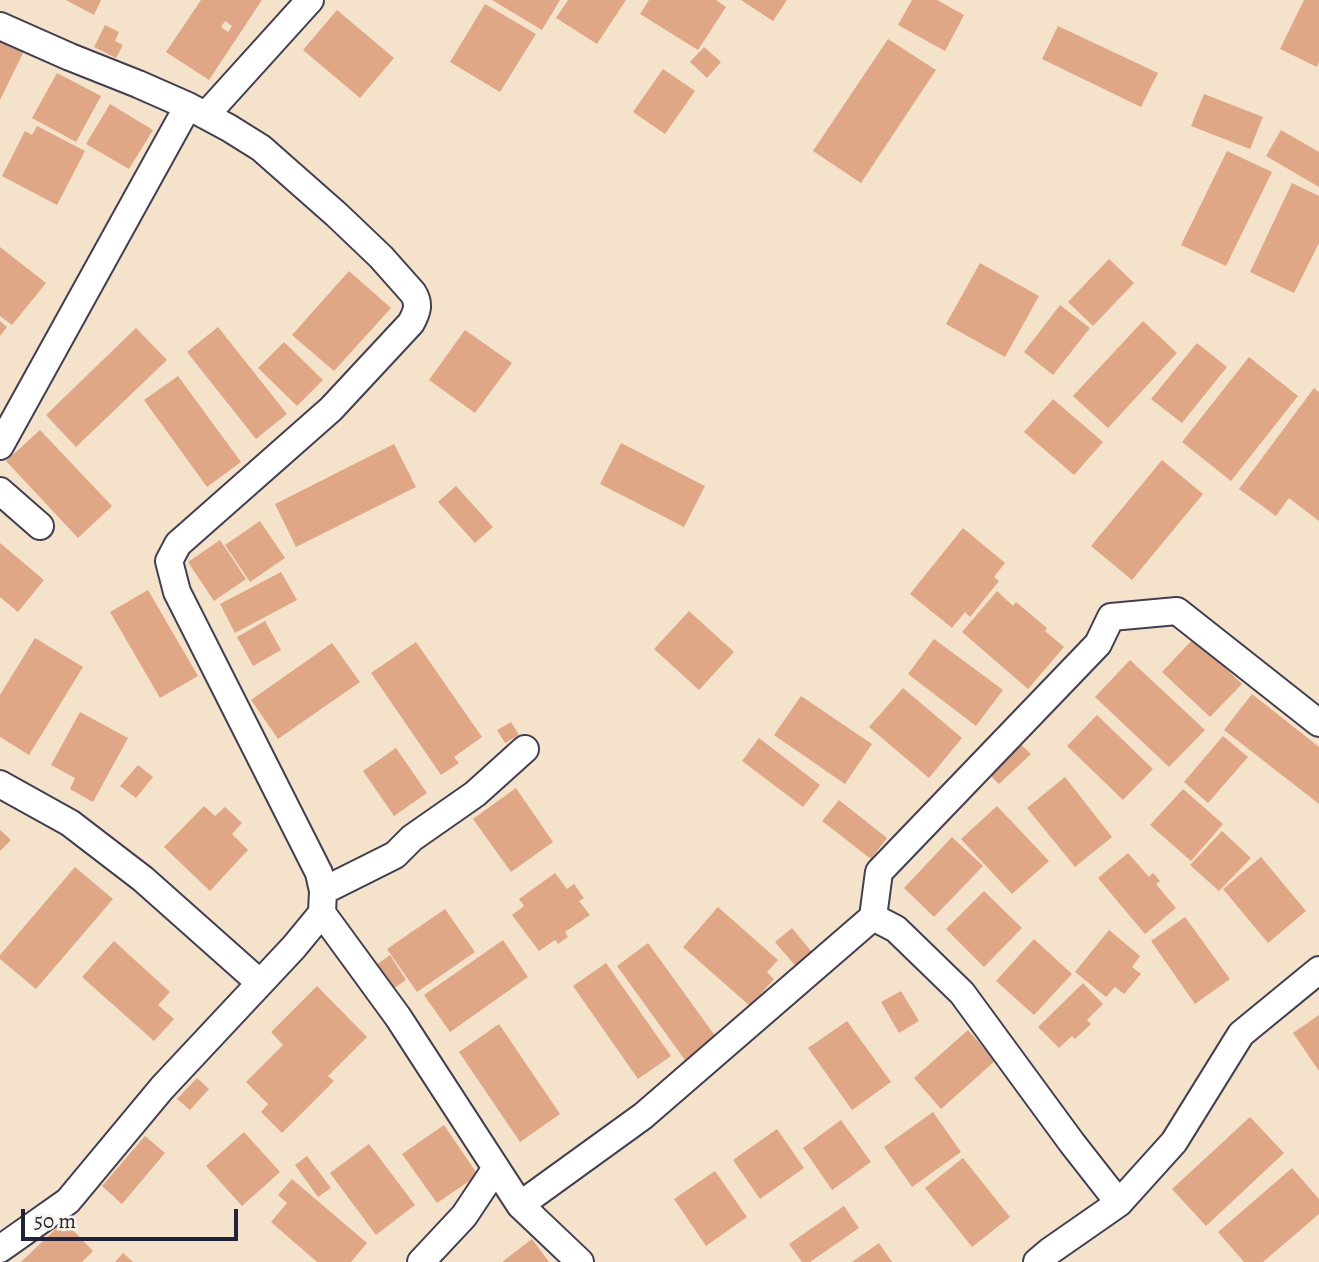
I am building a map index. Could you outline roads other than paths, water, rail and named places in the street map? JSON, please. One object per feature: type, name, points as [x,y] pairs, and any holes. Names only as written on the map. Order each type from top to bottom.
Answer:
[{"type":"street","points":[[0,446],[197,111],[310,0]]},
{"type":"street","points":[[0,26],[197,111],[261,148],[337,215],[414,293],[418,304],[411,323],[331,409],[178,544],[169,561],[177,592],[319,873],[322,902],[520,1205],[580,1262]]},
{"type":"street","points":[[0,491],[40,526]]},
{"type":"street","points":[[520,1205],[643,1116],[873,917],[879,872],[1098,644],[1111,617],[1177,611],[1319,723]]},
{"type":"street","points":[[0,1249],[68,1200],[162,1088],[294,947],[322,902],[394,855],[412,838],[475,794],[525,749]]},
{"type":"street","points":[[0,784],[70,823],[143,879],[260,983]]},
{"type":"street","points":[[873,917],[896,929],[962,993],[1119,1203]]},
{"type":"street","points":[[1037,1262],[1119,1203],[1174,1142],[1241,1034],[1319,970]]},
{"type":"street","points":[[421,1262],[464,1216],[496,1168]]}]
